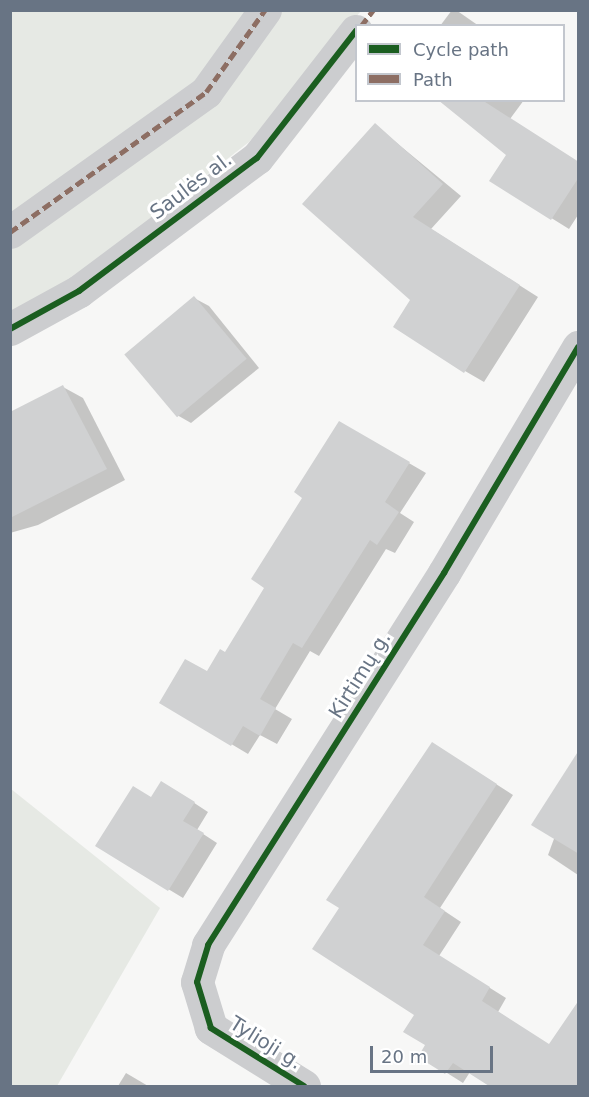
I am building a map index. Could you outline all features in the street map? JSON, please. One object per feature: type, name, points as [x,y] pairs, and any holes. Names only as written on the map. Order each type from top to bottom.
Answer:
[{"type":"street","points":[[10,232],[206,92],[265,10]]},
{"type":"street","points":[[362,24],[373,10]]},
{"type":"street","name":"Saulės al.","points":[[10,329],[79,291],[256,158],[355,34]]},
{"type":"street","name":"Kirtimų g.","points":[[211,1028],[198,982],[208,945],[444,573],[579,346]]},
{"type":"street","name":"Tylioji g.","points":[[211,1028],[304,1086]]},
{"type":"shaded area","points":[[11,11],[265,11],[206,92],[11,232]]},
{"type":"shaded area","points":[[274,11],[361,11],[249,142],[74,279],[11,314],[11,241]]},
{"type":"shaded area","points":[[11,789],[160,908],[57,1086],[11,1086]]},
{"type":"building","points":[[440,102],[485,102],[579,162],[579,177],[551,220],[489,181],[506,155]]},
{"type":"building","points":[[375,123],[443,184],[413,217],[520,285],[464,373],[393,327],[410,300],[302,204]]},
{"type":"building","points":[[194,296],[247,359],[177,417],[124,354]]},
{"type":"building","points":[[63,385],[107,469],[10,518],[10,412]]},
{"type":"building","points":[[339,421],[410,462],[385,502],[399,512],[377,545],[370,540],[302,648],[293,643],[260,699],[276,708],[260,736],[243,726],[231,746],[159,703],[185,659],[207,671],[220,649],[225,652],[264,588],[251,579],[302,498],[294,492]]},
{"type":"building","points":[[432,742],[497,784],[424,897],[445,911],[423,945],[490,987],[482,1001],[549,1044],[579,1000],[579,1086],[489,1086],[453,1063],[445,1074],[418,1057],[425,1045],[403,1032],[414,1015],[312,949],[339,908],[326,900]]},
{"type":"building","points":[[579,750],[579,854],[531,825]]},
{"type":"building","points":[[161,781],[195,802],[183,821],[204,833],[168,891],[95,846],[133,786],[151,797]]},
{"type":"marked path","points":[[10,232],[206,92],[265,10]]},
{"type":"marked path","points":[[362,24],[373,10]]},
{"type":"cycle path","points":[[10,329],[79,291],[257,158],[355,32]]},
{"type":"cycle path","points":[[304,1086],[211,1028],[197,982],[208,945],[444,573],[578,347]]}]
